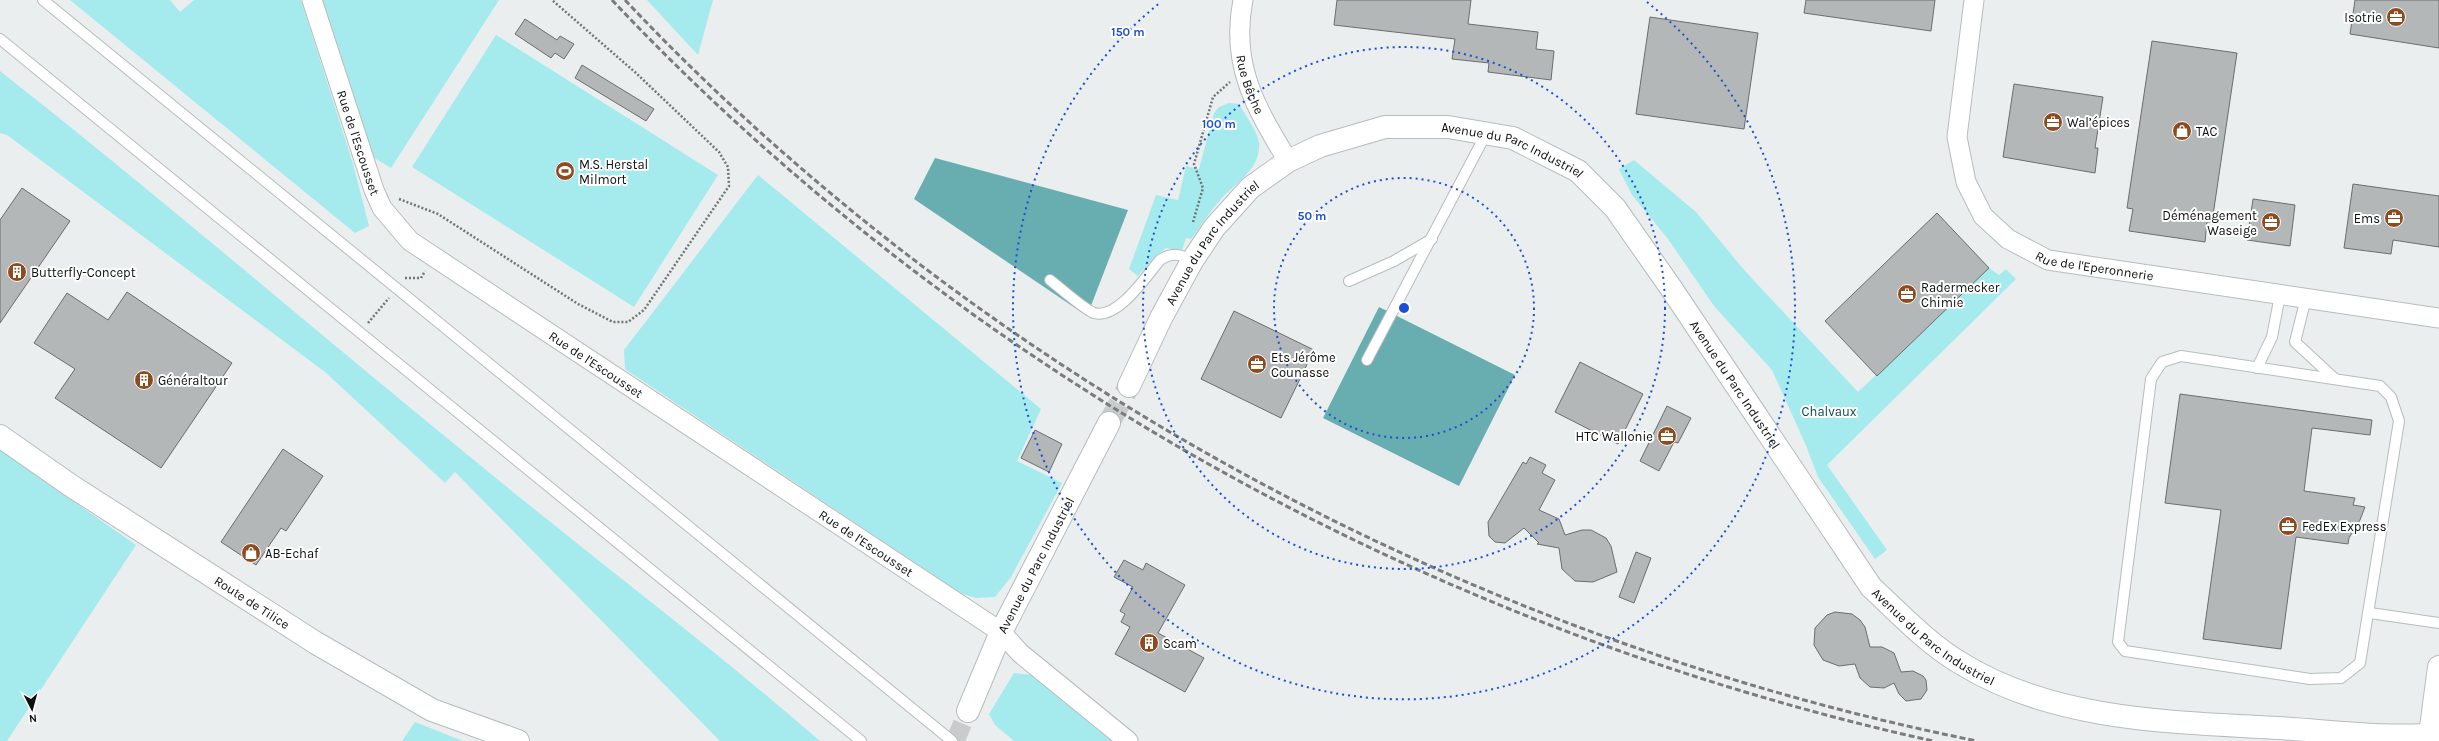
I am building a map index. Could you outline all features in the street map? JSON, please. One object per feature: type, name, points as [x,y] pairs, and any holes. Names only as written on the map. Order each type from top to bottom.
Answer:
[{"type":"street","name":"Rue de l'Escousset","points":[[312,0],[374,190],[382,208],[410,241],[1001,632],[1020,654],[1128,741]]},
{"type":"street","name":"Rue Bêche","points":[[1243,0],[1238,24],[1243,70],[1258,112],[1288,162]]},
{"type":"street","name":"Rue de l'Eperonnerie","points":[[1974,0],[1956,137],[1966,182],[1983,216],[2008,239],[2048,260],[2439,318]]},
{"type":"street","name":"Avenue du Parc Industriel","points":[[1129,386],[1161,318],[1192,261],[1229,210],[1250,188],[1288,162],[1320,146],[1385,127],[1448,127],[1487,132],[1513,138],[1578,171],[1615,208],[1671,288],[1871,587],[1915,629],[1962,664],[2022,693],[2082,710],[2201,723],[2434,734]]},
{"type":"street","name":"Avenue du Parc Industriel","points":[[968,711],[1001,632],[1110,423]]},
{"type":"street","name":"Route de Tilice","points":[[0,436],[70,485],[316,643],[432,710],[518,741]]},
{"type":"street","points":[[2434,734],[2439,667]]},
{"type":"lane","points":[[43,0],[952,741]]},
{"type":"lane","points":[[0,39],[861,741]]},
{"type":"lane","points":[[1367,360],[1487,132]]},
{"type":"lane","points":[[1349,280],[1394,261],[1432,239]]},
{"type":"lane","points":[[1050,280],[1094,313],[1108,313],[1124,303],[1160,260],[1167,255],[1183,256],[1192,261]]},
{"type":"lane","points":[[2257,368],[2272,337],[2280,295]]},
{"type":"lane","points":[[2306,298],[2295,342],[2334,379]]},
{"type":"lane","points":[[2181,356],[2334,379],[2380,386],[2391,397],[2399,421],[2370,613],[2360,662],[2341,678],[2310,680],[2125,651],[2118,642],[2151,380],[2162,362],[2181,356]]},
{"type":"lane","points":[[2370,613],[2439,623]]},
{"type":"path","points":[[374,190],[438,214],[578,304],[612,322],[628,322],[644,310],[729,186],[728,167],[719,152],[636,72],[552,0]]},
{"type":"path","points":[[1192,226],[1203,188],[1194,164],[1212,97],[1243,70]]},
{"type":"green space","points":[[70,0],[170,0],[180,12],[194,0],[301,0],[353,164],[369,226],[355,233]]},
{"type":"green space","points":[[319,0],[499,0],[391,168],[371,156]]},
{"type":"green space","points":[[647,0],[713,0],[698,55]]},
{"type":"green space","name":"M.S. Herstal Milmort","points":[[496,35],[718,175],[634,307],[412,167]]},
{"type":"green space","points":[[0,71],[177,214],[410,408],[733,668],[820,741],[720,741],[455,472],[445,483],[325,372],[7,135],[0,133]]},
{"type":"green space","points":[[1229,103],[1239,104],[1258,138],[1259,152],[1252,168],[1217,204],[1191,239],[1186,238],[1182,251],[1166,248],[1158,254],[1138,276],[1129,269],[1156,195],[1178,200],[1186,166],[1199,169],[1214,113],[1219,107]]},
{"type":"green space","name":"Chalvaux","points":[[1634,160],[1696,212],[1745,271],[1858,392],[1989,268],[1999,275],[2006,269],[2016,279],[1827,465],[1887,550],[1875,559],[1818,477],[1807,448],[1772,370],[1714,306],[1668,239],[1632,195],[1619,169]]},
{"type":"green space","points":[[758,175],[1041,409],[1017,461],[1062,483],[1011,577],[995,597],[976,598],[960,593],[625,369],[624,350]]},
{"type":"green space","points":[[0,450],[136,545],[7,741],[0,741]]},
{"type":"green space","points":[[1014,673],[1032,675],[1112,741],[1014,741],[995,725],[989,714]]},
{"type":"green space","points":[[415,722],[463,741],[402,741]]},
{"type":"shaded area","points":[[935,158],[1128,210],[1087,316],[914,199]]},
{"type":"shaded area","points":[[1379,307],[1515,375],[1459,486],[1323,418]]},
{"type":"building","points":[[1337,0],[1471,0],[1468,24],[1538,32],[1536,49],[1554,51],[1551,80],[1488,72],[1489,63],[1452,59],[1455,39],[1334,25]]},
{"type":"building","points":[[1806,0],[1935,0],[1931,31],[1804,13]]},
{"type":"building","name":"Isotrie","points":[[2355,0],[2439,0],[2439,48],[2350,34]]},
{"type":"building","points":[[1650,17],[1758,33],[1744,129],[1636,114]]},
{"type":"building","points":[[525,19],[557,40],[560,36],[574,44],[564,59],[555,53],[551,58],[515,34]]},
{"type":"building","name":"TAC","points":[[2152,41],[2237,53],[2212,222],[2207,222],[2205,242],[2129,231],[2133,209],[2127,208]]},
{"type":"building","points":[[582,65],[654,109],[646,121],[575,78]]},
{"type":"building","name":"Wal’épices","points":[[2014,84],[2103,97],[2095,148],[2098,148],[2095,173],[2003,157]]},
{"type":"building","name":"Ems","points":[[2353,184],[2439,196],[2439,247],[2393,240],[2391,254],[2344,248]]},
{"type":"building","name":"Butterfly-Concept","points":[[22,188],[70,221],[0,323],[0,220]]},
{"type":"building","name":"Déménagement Waseige","points":[[2253,199],[2295,205],[2290,246],[2247,240]]},
{"type":"building","name":"Radermecker Chimie","points":[[1937,213],[1989,268],[1877,376],[1825,321]]},
{"type":"building","name":"Généraltour","points":[[127,292],[232,363],[161,468],[55,398],[75,369],[34,343],[67,293],[108,320]]},
{"type":"building","name":"Ets Jérôme Counasse","points":[[1234,311],[1314,350],[1281,418],[1201,379]]},
{"type":"building","points":[[1580,362],[1643,394],[1618,444],[1555,412]]},
{"type":"building","name":"FedEx Express","points":[[2180,394],[2372,420],[2370,435],[2312,428],[2304,491],[2355,498],[2353,505],[2365,507],[2360,520],[2349,538],[2348,544],[2296,537],[2281,649],[2203,639],[2221,510],[2165,503]]},
{"type":"building","name":"HTC Wallonie","points":[[1667,406],[1691,418],[1678,443],[1674,442],[1659,471],[1640,461]]},
{"type":"building","points":[[1035,430],[1062,444],[1049,472],[1021,458]]},
{"type":"building","points":[[283,449],[323,476],[286,531],[281,528],[256,565],[221,542]]},
{"type":"building","points":[[1530,457],[1546,465],[1542,473],[1555,480],[1539,510],[1559,519],[1565,535],[1582,530],[1591,530],[1606,538],[1611,546],[1617,572],[1593,582],[1575,581],[1562,569],[1559,548],[1537,544],[1539,543],[1524,528],[1505,543],[1495,542],[1489,536],[1488,522],[1523,462],[1526,464]]},
{"type":"building","points":[[1636,552],[1651,558],[1634,603],[1619,597]]},
{"type":"building","points":[[1124,560],[1143,570],[1146,563],[1185,585],[1158,633],[1204,658],[1185,692],[1115,654],[1130,627],[1121,622],[1125,614],[1120,611],[1133,587],[1114,577]]},
{"type":"building","points":[[1835,612],[1852,614],[1860,620],[1865,627],[1870,647],[1882,647],[1894,653],[1901,672],[1913,671],[1923,676],[1926,680],[1927,690],[1921,699],[1906,701],[1899,694],[1894,683],[1884,688],[1870,687],[1860,678],[1855,664],[1839,666],[1823,660],[1814,645],[1815,628],[1827,615]]},
{"type":"tunnel","points":[[1109,423],[1129,386]]},
{"type":"tunnel","points":[[955,741],[968,711]]},
{"type":"railway","points":[[612,0],[749,134],[897,258],[1053,369],[1217,469],[1388,556],[1565,631],[1747,693],[1933,741]]},
{"type":"railway","points":[[625,0],[765,136],[915,261],[1075,374],[1244,474],[1420,561],[1601,635],[1787,695],[1977,741]]},
{"type":"place","name":"Isotrie","points":[[2396,17]]},
{"type":"place","name":"Wal’épices","points":[[2053,122]]},
{"type":"place","name":"TAC","points":[[2182,131]]},
{"type":"place","name":"M.S. Herstal Milmort","points":[[565,171]]},
{"type":"place","name":"Ems","points":[[2394,218]]},
{"type":"place","name":"Déménagement Waseige","points":[[2271,222]]},
{"type":"place","name":"Butterfly-Concept","points":[[17,272]]},
{"type":"place","name":"Radermecker Chimie","points":[[1907,294]]},
{"type":"place","name":"Ets Jérôme Counasse","points":[[1257,364]]},
{"type":"place","name":"Généraltour","points":[[144,380]]},
{"type":"place","name":"HTC Wallonie","points":[[1667,436]]},
{"type":"place","name":"FedEx Express","points":[[2288,526]]},
{"type":"place","name":"AB-Echaf","points":[[251,553]]},
{"type":"place","name":"Scam","points":[[1149,643]]}]
